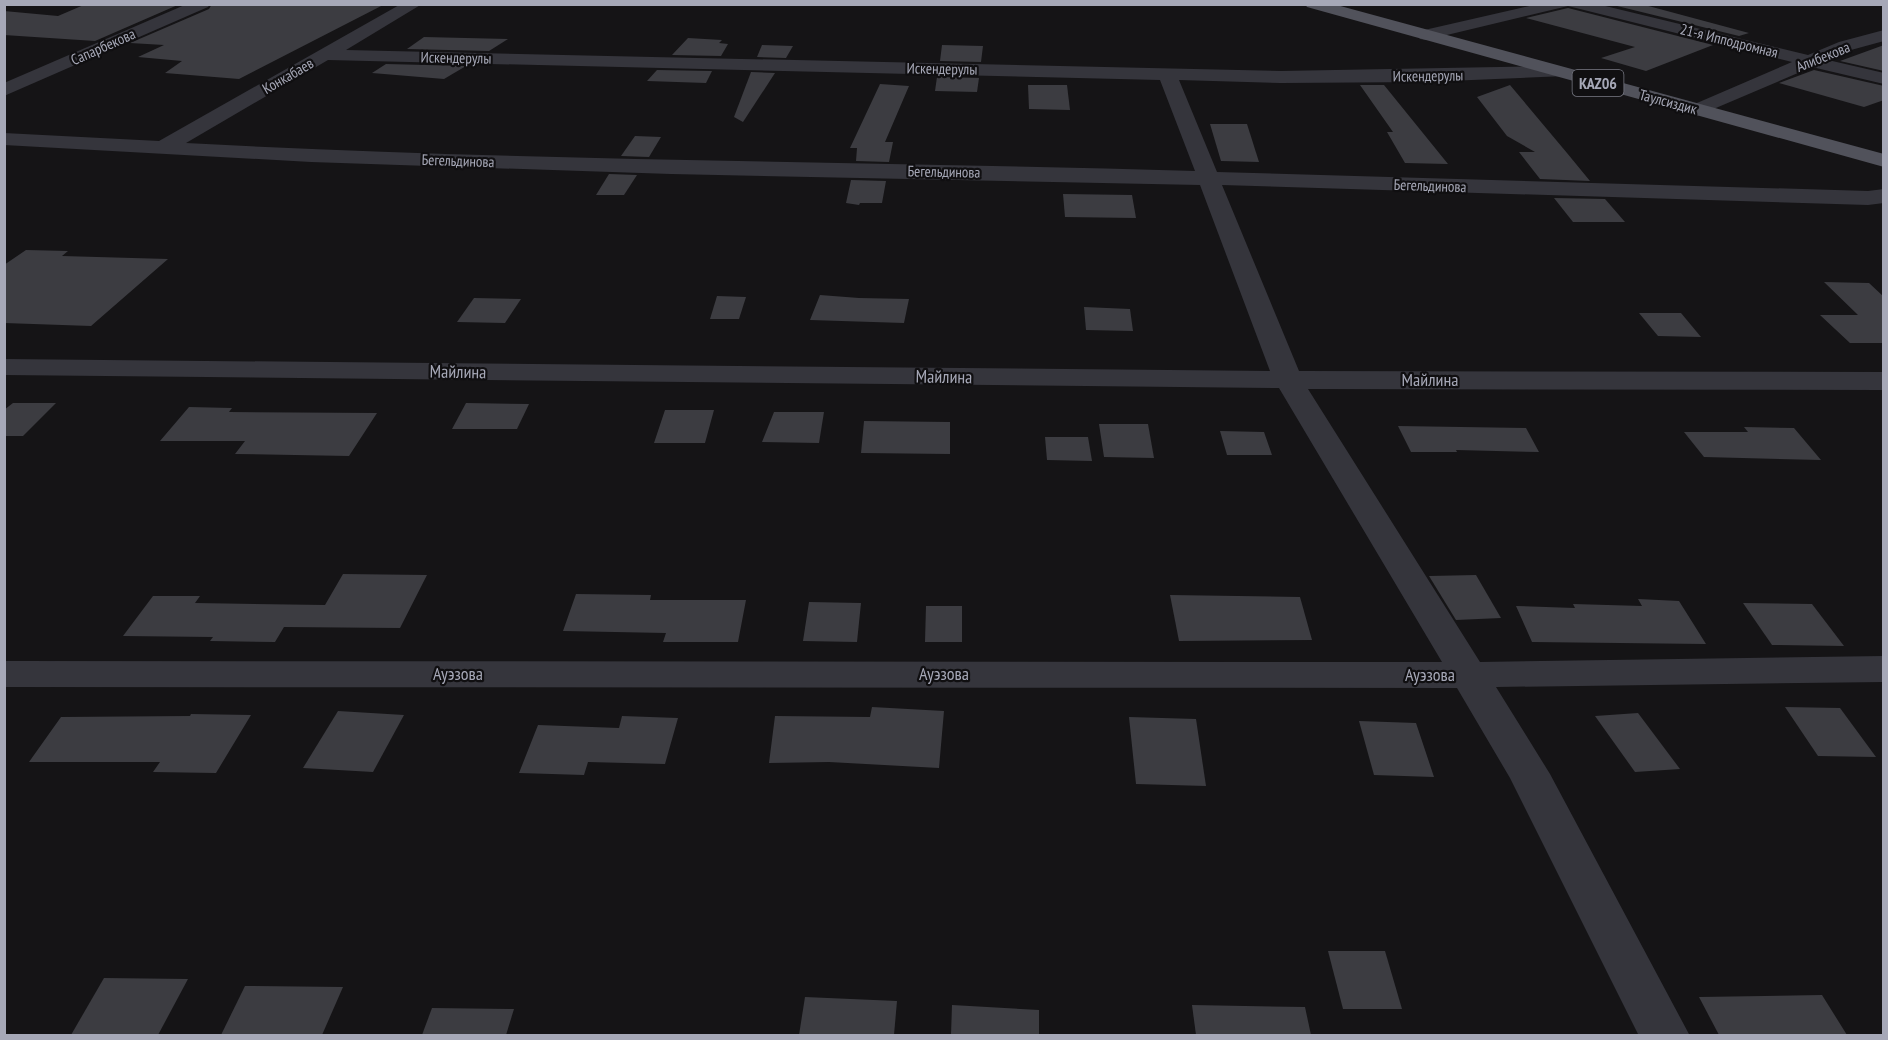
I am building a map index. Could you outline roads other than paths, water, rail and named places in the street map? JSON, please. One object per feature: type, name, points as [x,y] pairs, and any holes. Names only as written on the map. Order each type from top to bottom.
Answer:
[{"type":"main road","name":"Таулсиздик","points":[[1313,4],[1884,161]]},
{"type":"street","name":"Сапарбекова","points":[[4,90],[202,4]]},
{"type":"street","name":"Конкабаев","points":[[162,148],[414,4]]},
{"type":"street","points":[[1426,35],[1562,4]]},
{"type":"street","name":"21-я Ипподромная","points":[[1575,4],[1884,79]]},
{"type":"street","name":"Алибекова","points":[[1697,110],[1845,46],[1884,34]]},
{"type":"street","name":"Искендерулы","points":[[325,55],[1167,74],[1424,76],[1558,72]]},
{"type":"street","points":[[1167,74],[1288,380],[1529,774],[1665,1035]]},
{"type":"street","name":"Бегельдинова","points":[[4,139],[311,156],[671,168],[1068,174],[1832,197],[1884,196]]},
{"type":"street","name":"Майлина","points":[[4,367],[1288,380],[1884,381]]},
{"type":"street","name":"Ауэзова","points":[[4,674],[1469,675],[1884,669]]}]
